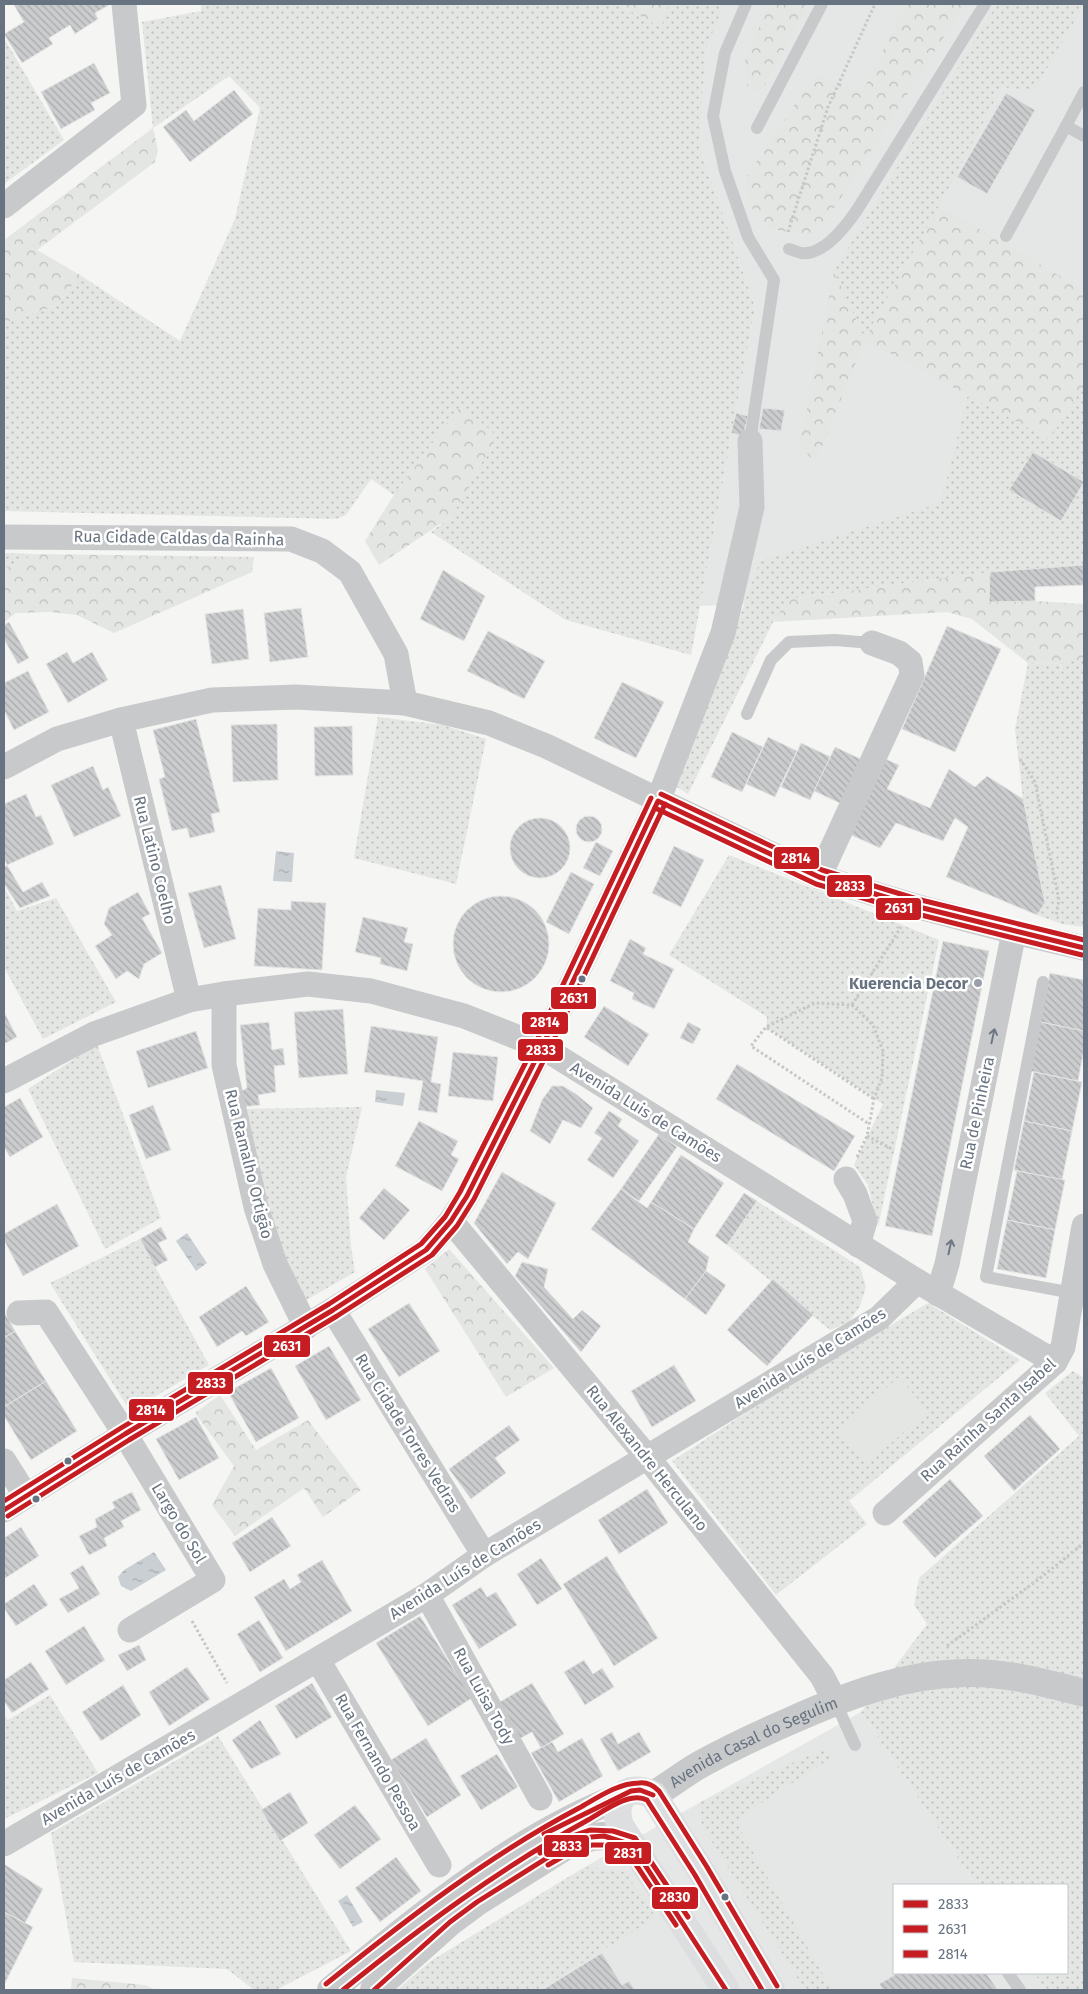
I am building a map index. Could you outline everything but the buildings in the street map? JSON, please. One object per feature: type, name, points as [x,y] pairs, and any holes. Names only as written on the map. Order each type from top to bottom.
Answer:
[{"type":"main road","name":"Avenida Casal do Segulim","points":[[622,1796],[631,1791],[640,1790],[654,1794]]},
{"type":"main road","points":[[654,1794],[771,1990]]},
{"type":"main road","points":[[622,1796],[617,1806],[616,1815],[620,1826],[726,1990]]},
{"type":"main road","points":[[661,1888],[681,1896],[689,1893],[694,1888],[701,1871]]},
{"type":"street","points":[[4,206],[134,105],[124,4]]},
{"type":"street","points":[[4,1510],[125,1434],[333,1310],[426,1250],[452,1221],[467,1196],[542,1047],[658,801],[723,632],[752,507],[750,441]]},
{"type":"street","name":"Rua Cidade Caldas da Rainha","points":[[4,536],[291,539],[322,551],[350,572],[396,654],[405,704]]},
{"type":"street","points":[[819,877],[912,675],[910,662],[900,653],[872,643]]},
{"type":"street","points":[[4,767],[57,738],[121,720],[212,700],[296,697],[405,704],[489,723],[546,746],[819,877],[915,906],[1084,948]]},
{"type":"street","name":"Rua Latino Coelho","points":[[121,720],[189,1000]]},
{"type":"street","name":"Rua de Pinheira","points":[[927,1287],[946,1264],[1014,932]]},
{"type":"street","name":"Avenida Luis de Camões","points":[[4,1081],[94,1034],[189,1000],[308,984],[371,991],[464,1016],[542,1047],[927,1287],[1068,1354]]},
{"type":"street","name":"Rua Ramalho Ortigão","points":[[224,994],[224,1065],[256,1207],[275,1264],[306,1327]]},
{"type":"street","points":[[846,1178],[855,1194],[865,1221],[858,1245]]},
{"type":"street","name":"Rua Alexandre Herculano","points":[[452,1221],[648,1458],[822,1676],[835,1701]]},
{"type":"street","name":"Rua Rainha Santa Isabel","points":[[885,1512],[1068,1354],[1073,1293],[1083,1239]]},
{"type":"street","name":"Avenida Luís de Camões","points":[[4,1844],[427,1595],[484,1555],[648,1458],[927,1287]]},
{"type":"street","name":"Rua Cidade Torres Vedras","points":[[333,1310],[484,1555]]},
{"type":"street","points":[[19,1313],[46,1312],[125,1434]]},
{"type":"street","name":"Largo do Sol","points":[[125,1434],[213,1580],[130,1630]]},
{"type":"street","points":[[4,1461],[26,1496]]},
{"type":"street","name":"Rua Luisa Tody","points":[[427,1595],[540,1798]]},
{"type":"street","name":"Rua Fernando Pessoa","points":[[318,1660],[439,1865]]},
{"type":"street","name":"Avenida Casal do Segulim","points":[[654,1794],[700,1765],[746,1740],[835,1701],[881,1686],[920,1678],[965,1673],[1024,1678],[1084,1694]]},
{"type":"street","name":"Avenida Casal do Segulim","points":[[332,1990],[456,1891],[507,1856],[556,1827],[622,1796]]},
{"type":"street","points":[[374,1990],[450,1922],[502,1886],[566,1846],[591,1837],[604,1836],[632,1845]]},
{"type":"lane","points":[[746,4],[725,53],[713,116],[725,171],[748,237],[774,280],[750,441]]},
{"type":"lane","points":[[758,128],[822,4]]},
{"type":"lane","points":[[789,249],[802,253],[819,250],[843,230],[985,4]]},
{"type":"lane","points":[[1006,236],[1084,92]]},
{"type":"lane","points":[[1066,126],[1084,136]]},
{"type":"lane","points":[[747,714],[771,660],[789,642],[835,640],[872,643]]},
{"type":"lane","points":[[1042,982],[986,1276],[1073,1293]]},
{"type":"lane","points":[[835,1701],[856,1745]]},
{"type":"lane","points":[[1009,1974],[1020,1990]]},
{"type":"path","points":[[789,249],[785,240],[828,107],[875,4]]},
{"type":"path","points":[[1020,759],[1035,782],[1059,900],[1051,941]]},
{"type":"path","points":[[852,1005],[915,906]]},
{"type":"path","points":[[870,1124],[751,1046],[766,1027],[815,1003],[852,1005],[873,1025],[883,1051],[882,1078],[874,1099],[870,1124],[867,1136],[894,1150]]},
{"type":"path","points":[[766,1027],[874,1099]]},
{"type":"path","points":[[940,1650],[965,1635],[1084,1543]]},
{"type":"path","points":[[180,1600],[240,1706]]},
{"type":"shaded area","points":[[617,4],[1084,4],[1084,565],[990,572],[745,604],[700,606],[755,307],[701,151],[702,97],[707,46]]},
{"type":"shaded area","points":[[861,1712],[975,1884],[893,1884],[893,1974],[1035,1974],[1046,1990],[397,1990],[431,1961],[585,1867]]},
{"type":"green space","points":[[201,4],[617,4],[661,27],[669,4],[724,4],[707,46],[702,97],[701,151],[755,307],[691,655],[566,620],[431,532],[452,516],[461,405],[394,495],[371,479],[346,515],[336,519],[4,511],[4,323],[57,305],[80,275],[180,341],[235,219],[260,108],[229,76],[153,128],[142,22],[201,11]]},
{"type":"green space","points":[[617,4],[669,4],[661,27]]},
{"type":"green space","points":[[769,4],[809,4],[761,92],[748,91],[745,61]]},
{"type":"green space","points":[[906,4],[965,4],[826,221],[810,236],[767,228],[749,204],[747,176],[816,73],[862,93]]},
{"type":"green space","points":[[997,4],[1084,4],[1034,91],[1002,87],[939,206],[864,339],[834,271]]},
{"type":"green space","points":[[4,38],[64,140],[4,184]]},
{"type":"green space","points":[[153,128],[158,150],[155,162],[37,250],[80,275],[57,305],[4,323],[4,240]]},
{"type":"green space","points":[[939,206],[1084,290],[1084,386],[1049,439],[865,340],[815,464],[800,444],[834,271],[865,339]]},
{"type":"green space","points":[[1084,386],[1084,565],[990,572],[788,599],[773,622],[688,794],[677,787],[760,561],[941,503],[968,395],[1049,439]]},
{"type":"green space","points":[[461,405],[497,436],[452,516],[379,565],[365,541],[394,495]]},
{"type":"green space","points":[[4,553],[35,554],[4,569]]},
{"type":"green space","points":[[35,554],[254,557],[252,572],[114,633],[77,615],[51,612],[16,613],[4,622],[4,569]]},
{"type":"green space","points":[[990,572],[1035,601],[1084,604],[1084,659],[1060,664],[1028,663],[972,619],[947,612],[773,622],[788,599]]},
{"type":"green space","points":[[1084,620],[1084,927],[1062,924],[1037,915],[1045,903],[1023,799],[1015,729],[1028,663],[1060,664],[1063,675],[1052,622]]},
{"type":"green space","points":[[378,717],[443,725],[486,739],[456,884],[354,858]]},
{"type":"green space","points":[[729,855],[939,940],[878,1227],[868,1185],[854,1165],[883,1104],[766,1027],[767,1017],[669,955]]},
{"type":"green space","points":[[4,887],[17,911],[56,898],[116,1002],[43,1039],[4,967]]},
{"type":"green space","points":[[97,1044],[161,1218],[105,1249],[28,1089]]},
{"type":"green space","points":[[362,1107],[346,1177],[351,1246],[355,1272],[301,1303],[276,1255],[244,1109]]},
{"type":"green space","points":[[757,1201],[860,1267],[866,1287],[860,1306],[849,1322],[830,1330],[727,1245]]},
{"type":"green space","points":[[140,1239],[209,1365],[130,1411],[50,1283]]},
{"type":"green space","points":[[449,1249],[554,1368],[506,1397],[425,1269]]},
{"type":"green space","points":[[928,1303],[1020,1360],[849,1501],[867,1524],[776,1595],[672,1461],[766,1400]]},
{"type":"green space","points":[[1073,1371],[1084,1378],[1084,1990],[1046,1990],[1035,1974],[1068,1974],[1068,1884],[975,1884],[861,1712],[927,1624],[914,1605],[919,1578],[1079,1436],[1045,1393]]},
{"type":"green space","points":[[899,1377],[928,1411],[866,1465],[837,1431]]},
{"type":"green space","points":[[220,1395],[256,1450],[308,1420],[361,1490],[323,1517],[304,1488],[235,1536],[212,1505],[234,1466],[195,1413]]},
{"type":"green space","points":[[50,1695],[98,1773],[6,1818],[4,1816],[4,1715],[8,1720]]},
{"type":"green space","points":[[218,1736],[351,1951],[276,1990],[254,1990],[227,1969],[74,1962],[51,1833]]},
{"type":"green space","points":[[827,1748],[831,1758],[741,1816],[741,1831],[832,1990],[805,1990],[702,1826],[700,1802]]},
{"type":"green space","points":[[585,1867],[625,1872],[656,1917],[539,1990],[397,1990],[431,1961]]},
{"type":"green space","points":[[72,1978],[145,1985],[156,1990],[71,1990]]},
{"type":"water","points":[[276,851],[294,853],[292,882],[273,881]]},
{"type":"water","points":[[376,1090],[405,1093],[403,1106],[375,1102]]},
{"type":"water","points":[[187,1233],[207,1263],[196,1271],[176,1241]]},
{"type":"water","points":[[154,1552],[166,1570],[131,1591],[121,1586],[118,1577],[124,1570]]},
{"type":"water","points":[[347,1895],[363,1922],[353,1927],[338,1901]]},
{"type":"transit line","name":"2814","points":[[661,794],[822,870],[917,899],[1084,940]]},
{"type":"transit line","name":"2814","points":[[4,1501],[121,1428],[329,1304],[421,1244],[445,1217],[460,1192],[535,1044],[651,798]]},
{"type":"transit line","name":"2833","points":[[4,1510],[125,1434],[333,1310],[426,1250],[451,1221],[467,1196],[542,1047],[658,801],[819,877],[915,906],[1084,948]]},
{"type":"transit line","name":"2631","points":[[8,1516],[129,1440],[337,1316],[432,1255],[457,1226],[474,1199],[549,1050],[665,804]]},
{"type":"transit line","name":"2631","points":[[655,808],[816,884],[913,913],[1082,955]]},
{"type":"transit line","name":"2830","points":[[326,1984],[418,1912],[512,1847],[608,1792],[631,1784],[645,1783],[659,1791],[707,1867],[777,1986]]},
{"type":"transit line","name":"2833","points":[[544,1834],[631,1791],[640,1790],[653,1795]]},
{"type":"transit line","name":"2831","points":[[343,1990],[432,1921],[492,1878],[617,1803],[633,1798],[647,1800],[695,1875],[762,1990]]},
{"type":"transit line","name":"2830","points":[[540,1853],[563,1839],[590,1830],[613,1831],[635,1838],[688,1917]]},
{"type":"transit line","name":"2833","points":[[374,1990],[450,1922],[477,1902],[566,1846],[591,1837],[604,1836],[632,1845],[726,1990]]},
{"type":"transit line","name":"2831","points":[[548,1865],[569,1853],[592,1845],[611,1845],[627,1851],[676,1925]]},
{"type":"place","name":"Kuerencia Decor","points":[[978,983]]}]
